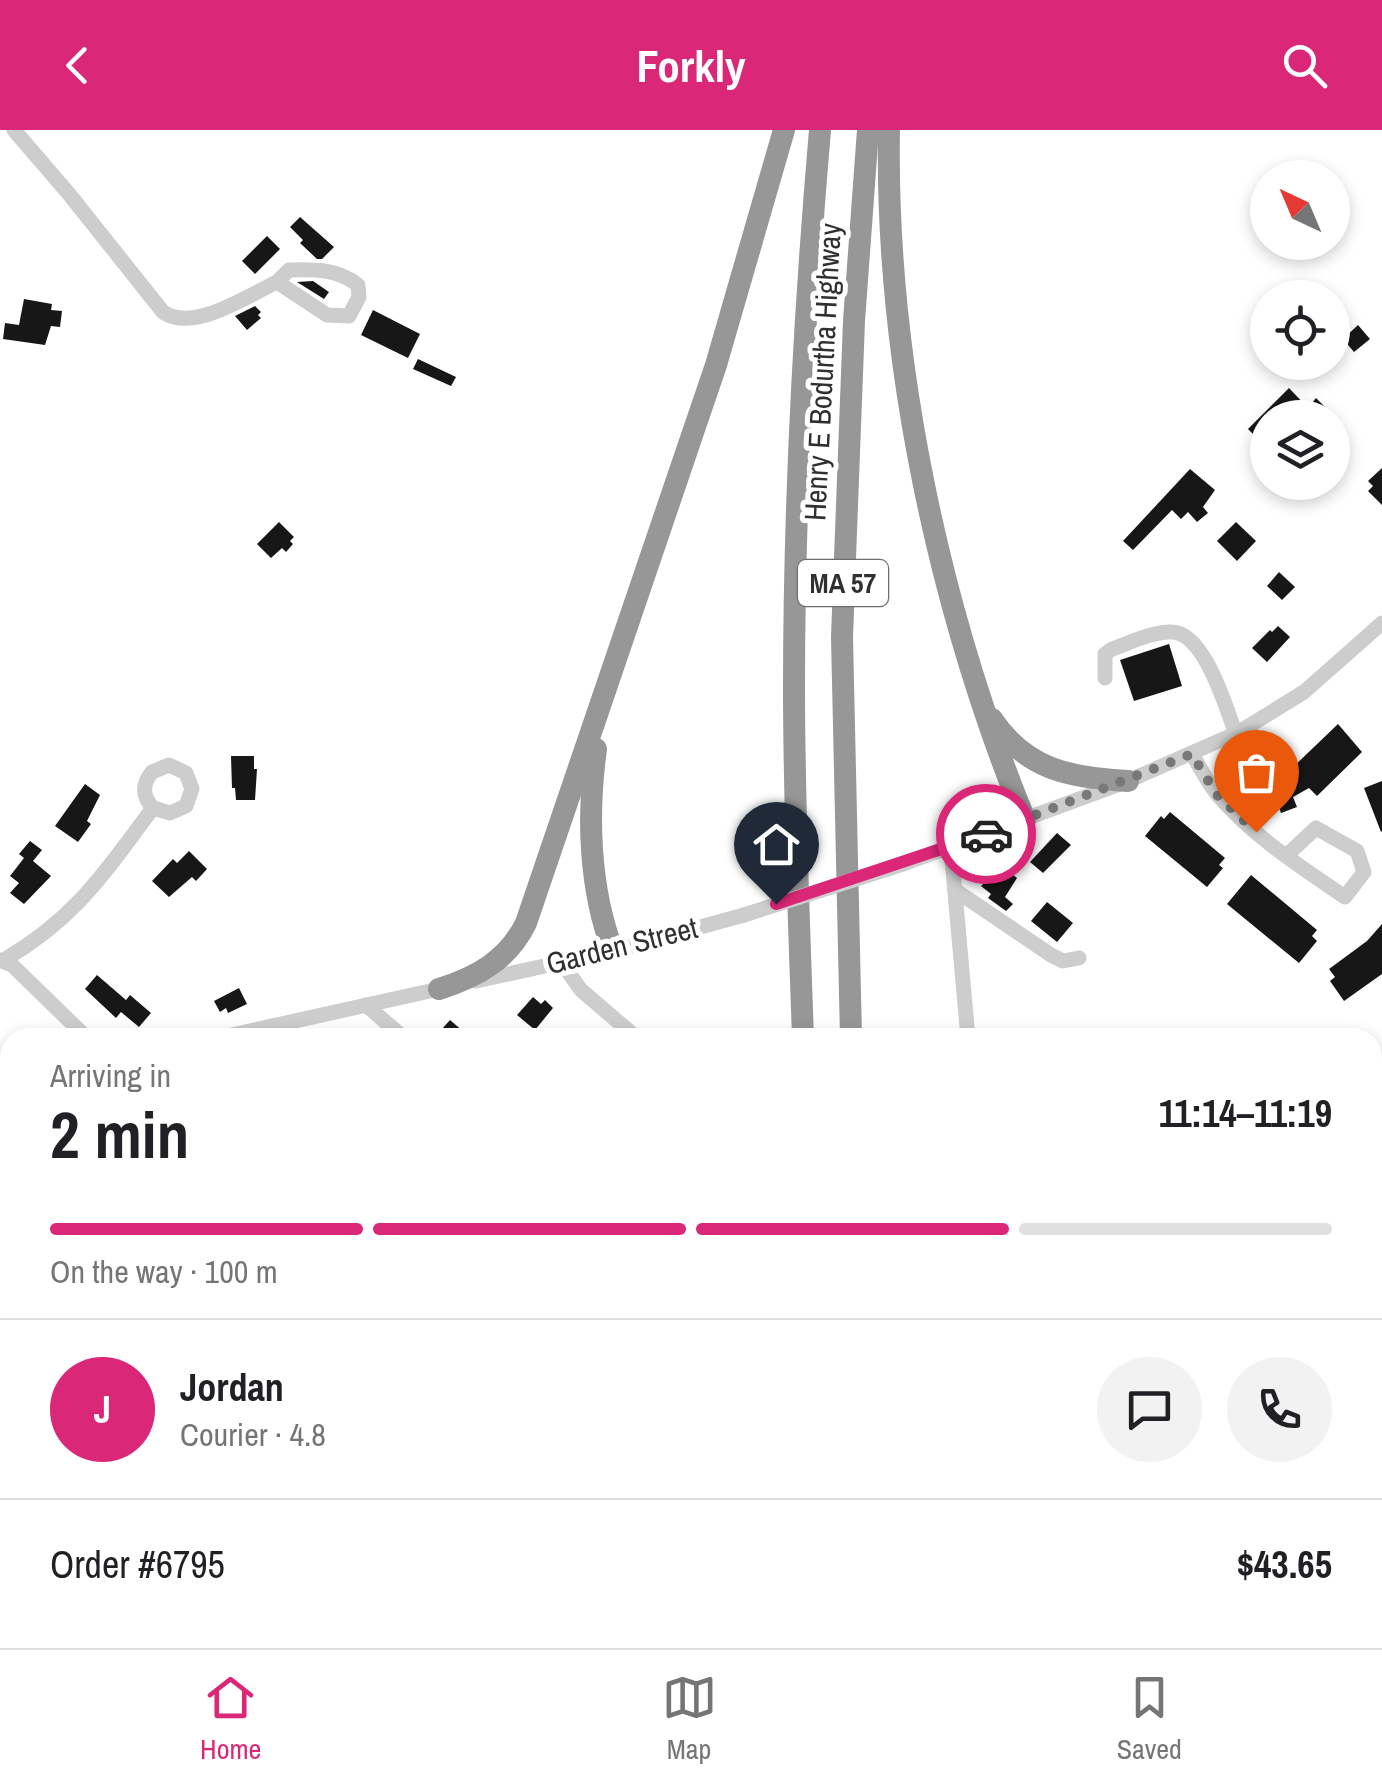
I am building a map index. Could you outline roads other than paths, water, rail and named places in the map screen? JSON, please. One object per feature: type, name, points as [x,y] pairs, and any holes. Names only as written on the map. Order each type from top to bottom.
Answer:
[{"type":"highway","points":[[439,989],[486,969],[520,935],[721,348],[784,130]]},
{"type":"highway","name":"Henry E Bodurtha Highway","points":[[803,1028],[795,758],[796,583],[807,301],[820,130]]},
{"type":"highway","name":"Henry E Bodurtha Highway","points":[[851,1028],[842,741],[843,601],[854,321],[868,130]]},
{"type":"highway","points":[[889,130],[890,221],[900,334],[928,501],[971,678],[1025,820]]},
{"type":"highway","points":[[613,951],[595,875],[592,808],[599,726],[615,662]]},
{"type":"highway","points":[[971,678],[995,724],[1026,754],[1070,776],[1128,780]]},
{"type":"street","points":[[15,132],[163,312],[174,320],[200,318],[277,282],[289,270],[313,269],[346,275],[358,286],[359,297],[349,316],[328,315],[277,282]]},
{"type":"street","name":"Garden Street","points":[[263,1028],[613,951],[951,848],[1236,734],[1304,692],[1382,623]]},
{"type":"street","points":[[1105,678],[1105,654],[1112,649],[1168,632],[1182,634],[1206,660],[1236,734]]},
{"type":"street","points":[[1192,754],[1216,794],[1256,832],[1345,898],[1364,872],[1357,851],[1316,828],[1287,854]]},
{"type":"street","points":[[76,1028],[2,960],[40,939],[73,911],[153,808]]},
{"type":"street","points":[[951,848],[967,1028]]},
{"type":"street","points":[[955,890],[1051,955],[1064,960],[1079,958]]},
{"type":"street","points":[[561,962],[581,990],[625,1028]]},
{"type":"street","points":[[366,1005],[392,1028]]}]
